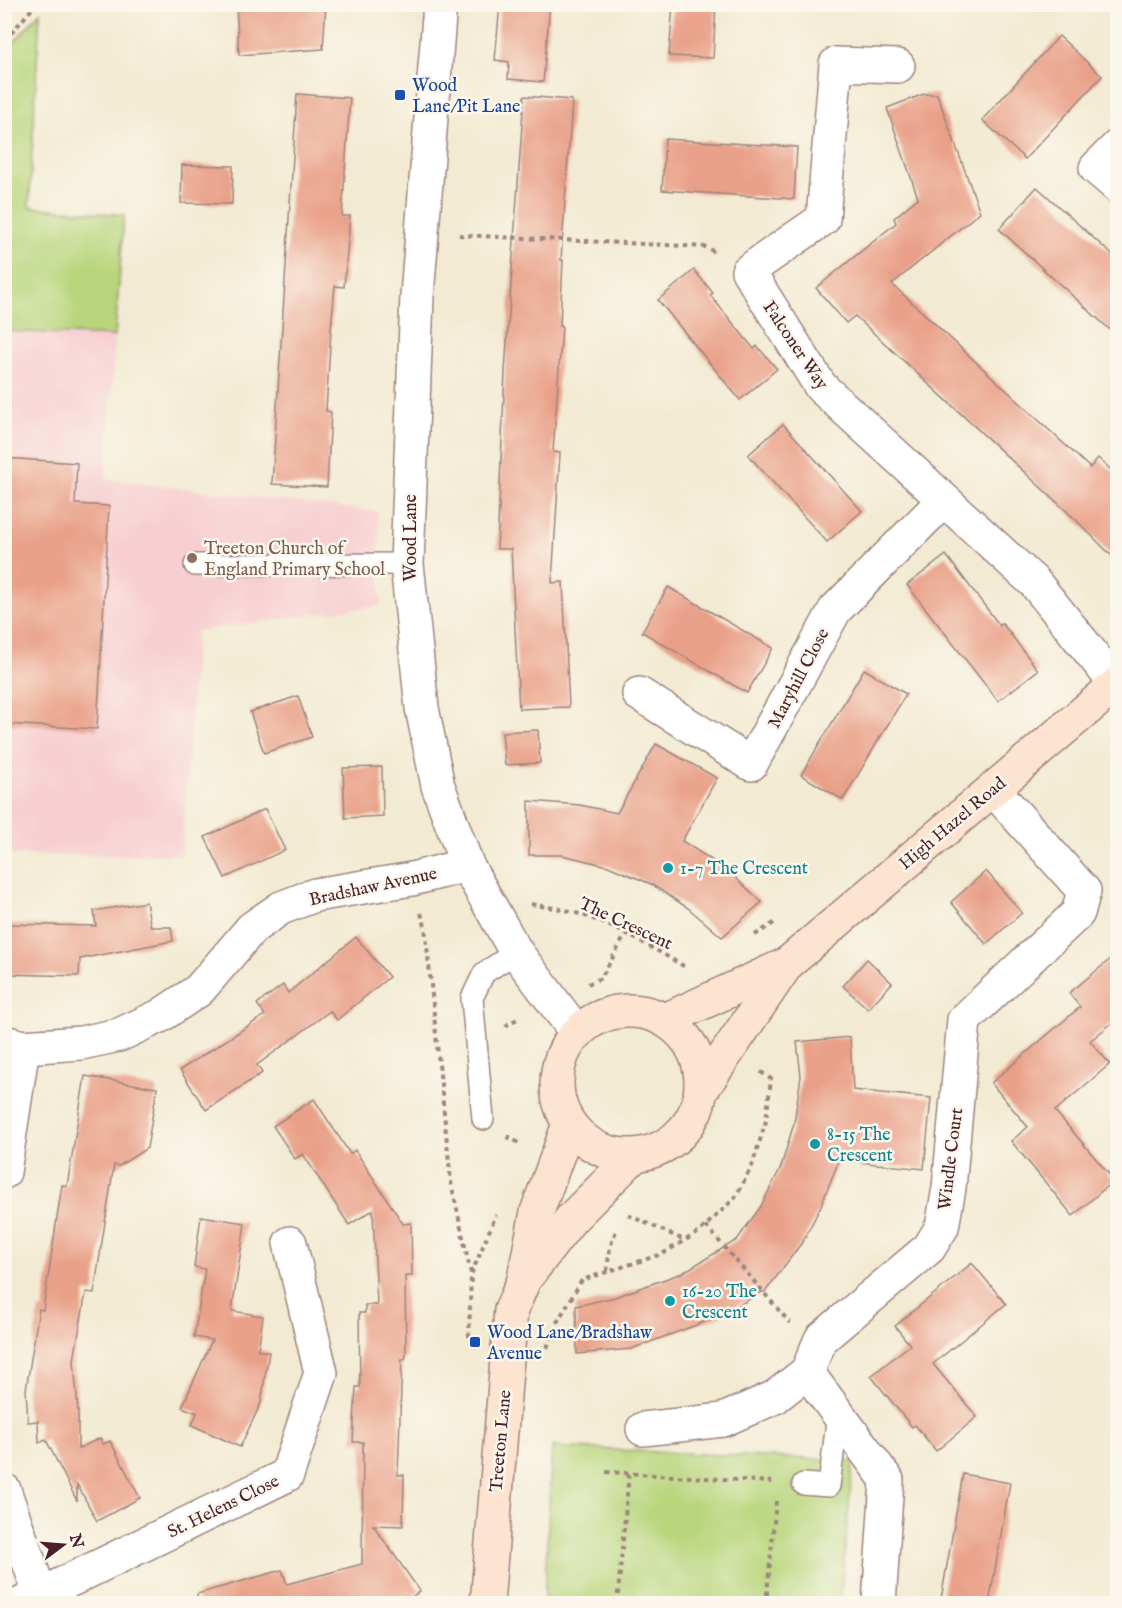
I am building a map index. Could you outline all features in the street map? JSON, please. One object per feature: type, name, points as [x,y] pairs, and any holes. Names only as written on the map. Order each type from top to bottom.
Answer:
[{"type":"main road","name":"High Hazel Road","points":[[701,1091],[787,964],[1117,684]]},
{"type":"main road","name":"High Hazel Road","points":[[665,1020],[787,964]]},
{"type":"main road","points":[[619,1011],[642,1012],[665,1020],[681,1033],[693,1050],[700,1070],[701,1091],[694,1115],[679,1136],[658,1150],[634,1156],[609,1153],[594,1146],[569,1124],[559,1102],[557,1077],[563,1053],[577,1032],[596,1018],[619,1011]]},
{"type":"main road","name":"Treeton Lane","points":[[524,1280],[537,1212],[569,1124]]},
{"type":"main road","name":"Treeton Lane","points":[[487,1604],[510,1310],[524,1280],[571,1218],[634,1156]]},
{"type":"street","name":"Wood Lane","points":[[440,4],[417,296],[407,564],[422,708],[438,786],[467,865],[516,952],[577,1032]]},
{"type":"street","points":[[748,271],[823,219],[836,64],[898,66]]},
{"type":"street","points":[[1118,146],[1096,168],[1118,187]]},
{"type":"street","name":"Falconer Way","points":[[748,271],[821,387],[1035,583],[1117,684]]},
{"type":"street","name":"Maryhill Close","points":[[639,694],[751,764],[835,610],[943,501]]},
{"type":"street","name":"Windle Court","points":[[811,1362],[821,1339],[928,1248],[942,1227],[949,1188],[964,1020],[1078,913],[1084,891],[993,789]]},
{"type":"street","name":"Bradshaw Avenue","points":[[14,1044],[81,1043],[119,1035],[160,1016],[199,990],[252,928],[281,908],[315,896],[412,879],[467,865]]},
{"type":"street","points":[[4,1172],[14,1044]]},
{"type":"street","name":"St. Helens Close","points":[[31,1599],[287,1475],[321,1373],[290,1243]]},
{"type":"street","points":[[643,1429],[723,1420],[775,1397],[811,1362],[838,1414],[886,1480],[879,1604]]},
{"type":"street","points":[[4,1490],[31,1599]]},
{"type":"lane","points":[[195,565],[407,564]]},
{"type":"lane","points":[[483,1119],[472,998],[484,974],[516,952]]},
{"type":"lane","points":[[803,1484],[829,1486],[838,1414]]},
{"type":"path","points":[[4,38],[8,37],[36,4]]},
{"type":"path","points":[[422,234],[706,247],[748,271]]},
{"type":"path","points":[[412,879],[425,926],[451,1182],[471,1275]]},
{"type":"path","name":"The Crescent","points":[[499,921],[531,904],[573,912],[643,942],[691,970]]},
{"type":"path","points":[[546,1349],[556,1324],[582,1280],[663,1254],[706,1226],[735,1198],[752,1166],[766,1121],[771,1079],[750,1065]]},
{"type":"path","points":[[622,1213],[685,1240]]},
{"type":"path","points":[[607,1271],[610,1247],[618,1224]]},
{"type":"path","points":[[706,1226],[811,1362]]},
{"type":"path","points":[[606,1472],[803,1484]]},
{"type":"path","points":[[617,1604],[629,1473]]},
{"type":"path","points":[[766,1604],[777,1482]]},
{"type":"shaded area","name":"Treeton Church of England Primary School","points":[[5,331],[115,336],[106,479],[378,512],[381,605],[196,631],[182,855],[5,855]]},
{"type":"green space","points":[[40,12],[29,207],[124,215],[115,336],[5,331],[5,49],[9,48]]},
{"type":"green space","points":[[552,1447],[853,1461],[840,1603],[544,1604]]},
{"type":"building","points":[[236,4],[326,4],[323,49],[239,55]]},
{"type":"building","points":[[500,4],[550,4],[543,82],[508,79],[509,62],[495,60]]},
{"type":"building","points":[[673,4],[716,4],[713,58],[669,56]]},
{"type":"building","points":[[1059,36],[1102,76],[1025,159],[982,120]]},
{"type":"building","points":[[297,94],[350,98],[342,216],[350,216],[344,287],[335,286],[331,329],[326,411],[331,412],[327,487],[272,484]]},
{"type":"building","points":[[924,94],[937,94],[980,212],[892,284],[1090,468],[1098,458],[1118,476],[1118,562],[1075,519],[855,316],[846,323],[816,288],[896,223],[894,218],[918,198],[887,108]]},
{"type":"building","points":[[524,96],[572,100],[561,260],[563,260],[560,326],[562,326],[553,452],[560,453],[552,583],[563,582],[569,707],[519,709],[511,549],[497,549],[505,371]]},
{"type":"building","points":[[665,139],[797,147],[794,199],[662,190]]},
{"type":"building","points":[[182,165],[233,166],[232,204],[181,203]]},
{"type":"building","points":[[1037,187],[1118,260],[1118,337],[999,229]]},
{"type":"building","points":[[694,270],[713,293],[710,295],[754,349],[757,346],[777,369],[740,400],[658,300]]},
{"type":"building","points":[[783,424],[862,511],[827,542],[748,455]]},
{"type":"building","points":[[4,458],[77,463],[75,504],[109,506],[97,729],[4,724]]},
{"type":"building","points":[[946,555],[1000,626],[1002,623],[1038,670],[998,701],[907,585]]},
{"type":"building","points":[[668,587],[773,648],[747,693],[642,632]]},
{"type":"building","points":[[864,669],[906,694],[843,800],[801,775]]},
{"type":"building","points":[[298,696],[312,737],[264,753],[250,712]]},
{"type":"building","points":[[538,730],[540,763],[505,765],[502,732]]},
{"type":"building","name":"1-7 The Crescent","points":[[656,744],[717,778],[682,841],[727,870],[762,902],[722,937],[688,908],[651,884],[608,866],[562,855],[529,855],[529,801],[580,805],[617,813]]},
{"type":"building","points":[[382,767],[383,816],[345,818],[343,768]]},
{"type":"building","points":[[265,809],[285,850],[225,878],[205,837]]},
{"type":"building","points":[[986,871],[1022,913],[986,944],[951,902]]},
{"type":"building","points":[[146,902],[151,927],[171,927],[173,941],[80,959],[79,976],[4,974],[4,924],[96,926],[94,911]]},
{"type":"building","points":[[356,937],[389,977],[337,1020],[330,1011],[257,1065],[262,1073],[206,1110],[180,1070],[265,1015],[257,1004],[283,985],[288,993]]},
{"type":"building","points":[[1118,953],[1118,1018],[1090,1041],[1110,1064],[1055,1111],[1114,1180],[1073,1216],[1011,1141],[1028,1127],[991,1083],[1080,1007],[1069,993]]},
{"type":"building","points":[[867,959],[892,983],[868,1009],[843,986]]},
{"type":"building","points":[[850,1037],[853,1090],[931,1098],[924,1169],[839,1160],[820,1208],[803,1241],[765,1292],[718,1317],[631,1349],[577,1354],[576,1306],[615,1297],[682,1273],[737,1240],[761,1206],[781,1167],[794,1123],[801,1076],[797,1042]]},
{"type":"building","points":[[85,1076],[157,1088],[147,1148],[119,1166],[114,1165],[94,1293],[86,1292],[74,1360],[78,1449],[100,1438],[103,1444],[110,1441],[140,1498],[97,1521],[77,1484],[77,1501],[46,1440],[39,1443],[38,1421],[28,1422],[26,1390],[39,1309],[43,1310],[62,1185],[67,1186]]},
{"type":"building","points":[[314,1099],[350,1154],[355,1150],[403,1224],[411,1223],[412,1276],[405,1276],[406,1356],[402,1359],[398,1475],[404,1475],[403,1526],[373,1525],[420,1591],[402,1604],[198,1604],[197,1594],[282,1570],[287,1584],[362,1564],[363,1442],[353,1442],[356,1387],[360,1387],[359,1313],[365,1313],[365,1305],[377,1305],[373,1210],[349,1225],[303,1154],[295,1159],[273,1126]]},
{"type":"building","points":[[201,1216],[245,1223],[232,1311],[263,1316],[258,1350],[269,1352],[261,1403],[240,1447],[192,1425],[197,1413],[182,1407],[212,1340],[194,1337],[205,1269],[194,1267]]},
{"type":"building","points":[[972,1263],[1006,1304],[933,1364],[977,1417],[936,1451],[915,1425],[912,1427],[871,1376],[910,1345],[895,1326]]},
{"type":"building","points":[[963,1474],[1010,1483],[989,1604],[967,1604],[941,1599]]},
{"type":"place","name":"Wood Lane/Pit Lane","points":[[400,95]]},
{"type":"place","name":"Treeton Church of England Primary School","points":[[192,558]]},
{"type":"place","name":"1-7 The Crescent","points":[[668,868]]},
{"type":"place","name":"8-15 The Crescent","points":[[815,1144]]},
{"type":"place","name":"16-20 The Crescent","points":[[670,1301]]},
{"type":"place","name":"Wood Lane/Bradshaw Avenue","points":[[475,1342]]}]
